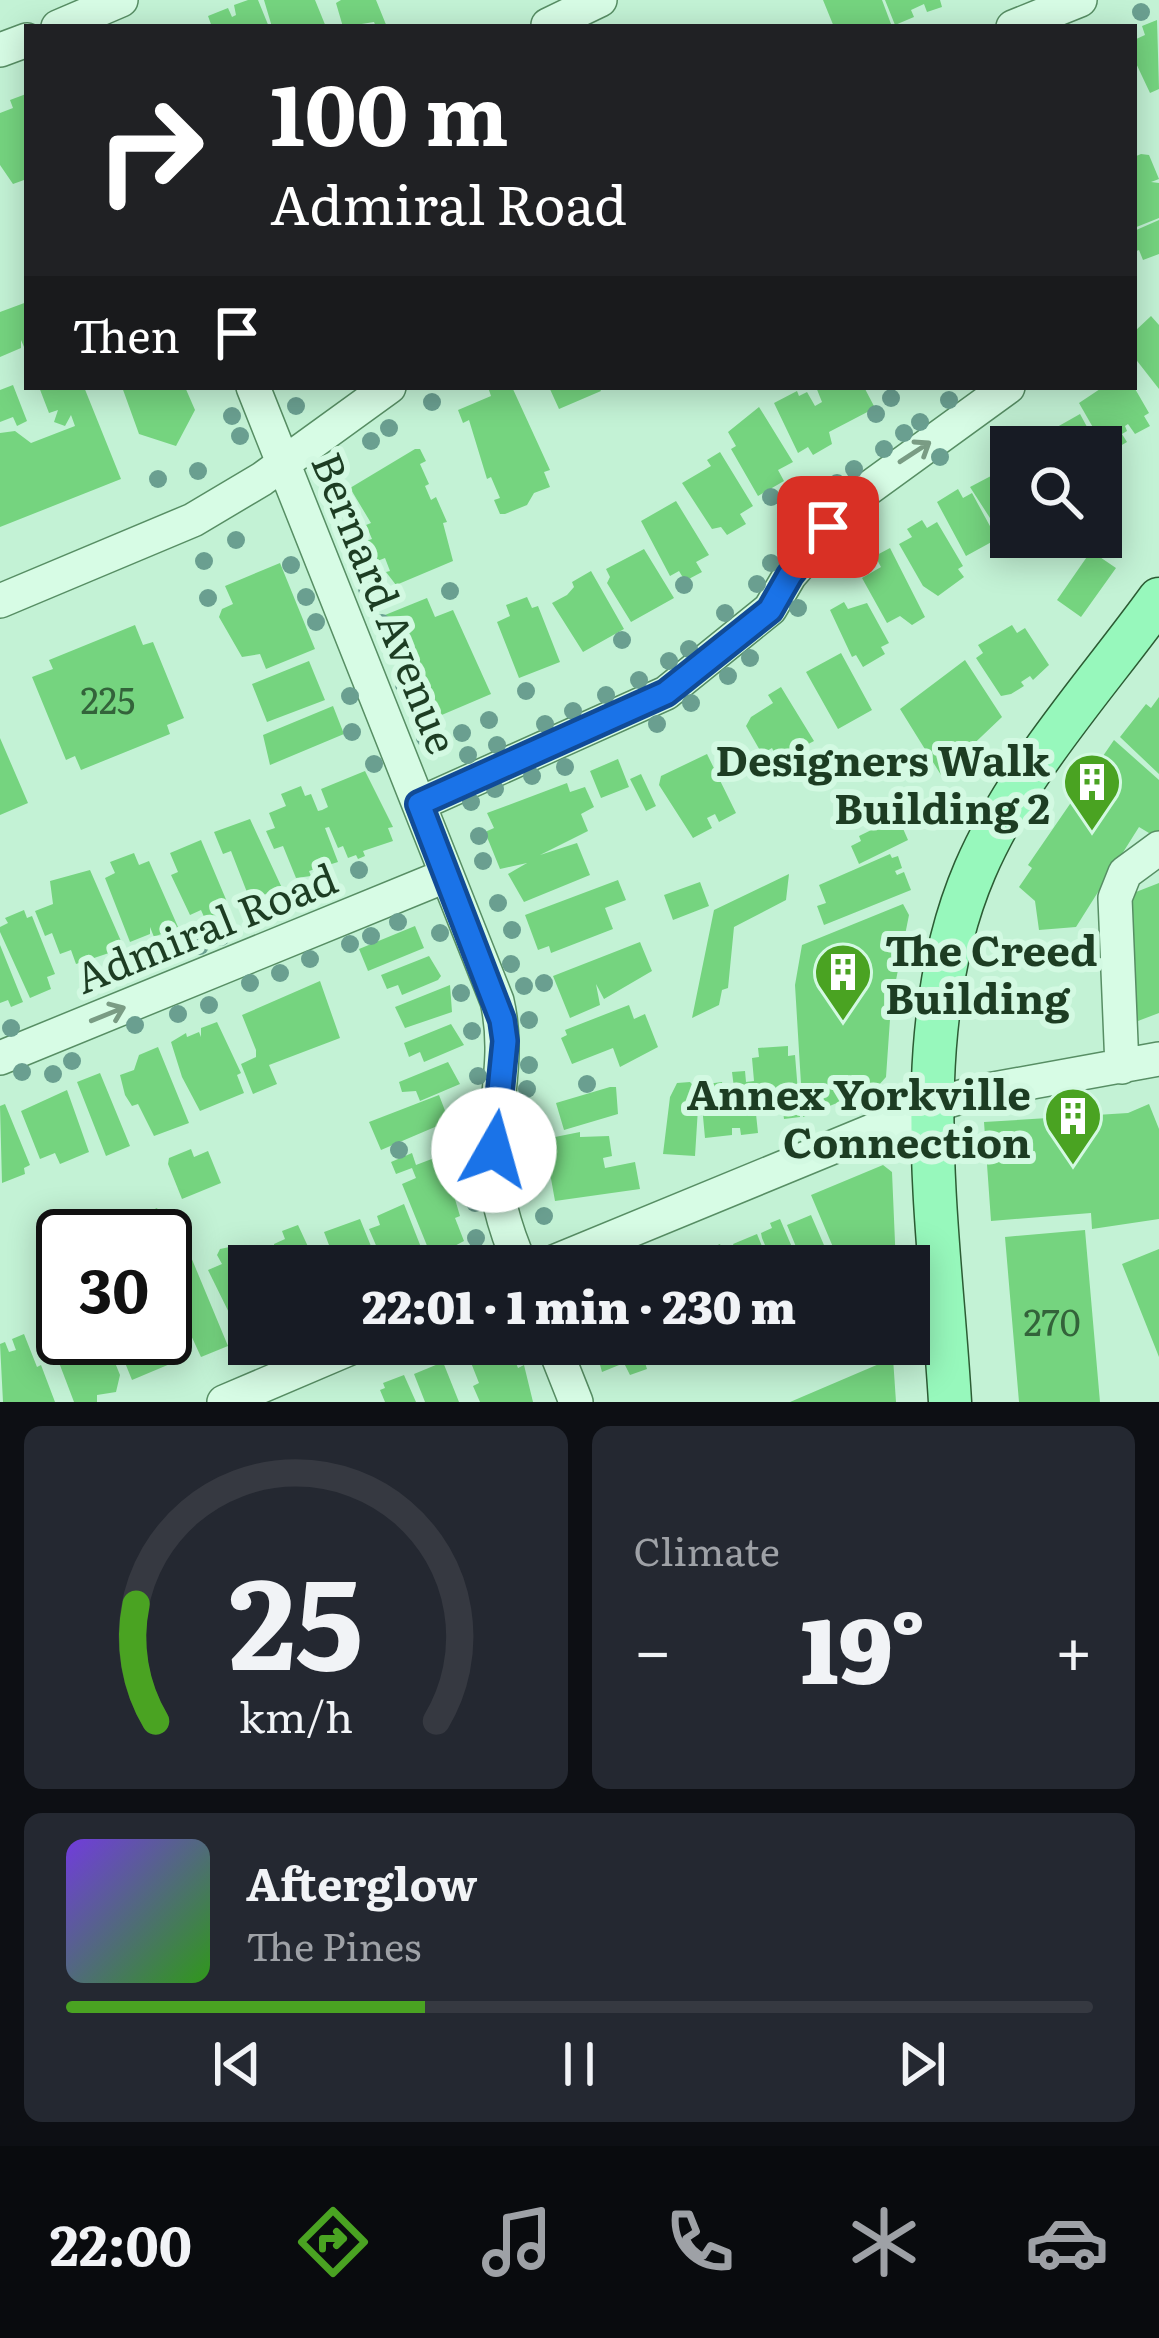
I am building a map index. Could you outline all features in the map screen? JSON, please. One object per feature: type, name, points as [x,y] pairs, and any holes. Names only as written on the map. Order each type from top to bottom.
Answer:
[{"type":"main road","points":[[950,1402],[935,1105],[942,989],[975,870],[1024,781],[1159,599]]},
{"type":"street","points":[[552,24],[600,0]]},
{"type":"street","points":[[1020,24],[1080,0]]},
{"type":"street","points":[[66,24],[105,9]]},
{"type":"street","name":"Bernard Avenue","points":[[254,390],[502,1020],[505,1041],[494,1150],[496,1180],[515,1245]]},
{"type":"street","points":[[0,601],[193,520],[285,463],[384,390]]},
{"type":"street","points":[[419,804],[666,693],[770,610],[790,575],[862,493],[1004,390]]},
{"type":"street","points":[[1122,1067],[1115,898],[1125,873],[1159,848]]},
{"type":"street","name":"Admiral Road","points":[[0,1058],[445,876]]},
{"type":"street","points":[[595,1245],[935,1105],[977,1092],[1159,1059]]},
{"type":"street","points":[[245,1398],[315,1365]]},
{"type":"street","points":[[561,1365],[576,1402]]},
{"type":"building","points":[[258,0],[268,24],[211,24],[208,16],[228,8],[232,17],[236,15],[234,5]]},
{"type":"building","points":[[264,0],[315,0],[325,24],[271,24]]},
{"type":"building","points":[[376,0],[386,24],[342,24],[336,3]]},
{"type":"building","points":[[823,0],[882,0],[891,24],[833,24]]},
{"type":"building","points":[[885,0],[940,0],[942,7],[927,12],[924,4],[911,10],[914,17],[895,24]]},
{"type":"building","points":[[1157,20],[1159,89],[1150,93],[1137,65],[1137,39],[1145,35],[1142,26]]},
{"type":"building","points":[[24,95],[24,180],[13,184],[0,165],[0,113],[13,108],[10,100]]},
{"type":"building","points":[[1149,155],[1159,179],[1151,182],[1159,183],[1159,218],[1137,227],[1137,156]]},
{"type":"building","points":[[1159,220],[1159,254],[1143,260],[1137,251],[1137,230]]},
{"type":"building","points":[[24,303],[24,347],[21,340],[21,348],[0,357],[0,312]]},
{"type":"building","points":[[1151,316],[1159,325],[1159,389],[1137,361],[1137,329]]},
{"type":"building","points":[[13,385],[27,421],[17,426],[13,417],[0,422],[0,390]]},
{"type":"building","points":[[40,390],[85,390],[121,479],[0,527],[0,433],[15,431],[31,443],[75,426],[71,415],[65,426],[54,422],[58,410],[49,413]]},
{"type":"building","points":[[123,390],[186,390],[195,410],[176,446],[139,434]]},
{"type":"building","points":[[489,390],[513,390],[550,470],[544,472],[550,487],[534,493],[527,505],[505,514],[500,514],[494,500],[500,498],[491,477],[487,479],[469,420],[463,423],[458,410],[491,396]]},
{"type":"building","points":[[550,390],[601,391],[559,409]]},
{"type":"building","points":[[817,390],[866,390],[875,408],[829,432],[832,444],[813,455],[808,447],[798,453],[774,403],[797,391],[799,396],[807,392],[815,406],[822,402]]},
{"type":"building","points":[[1098,390],[1136,390],[1149,413],[1144,416],[1150,426],[1135,434],[1128,424],[1122,434],[1122,426],[1092,426],[1079,403]]},
{"type":"building","points":[[759,407],[793,462],[778,470],[784,481],[758,496],[731,449],[736,446],[728,432]]},
{"type":"building","points":[[1080,414],[1087,426],[1059,426]]},
{"type":"building","points":[[420,449],[426,461],[420,464],[431,500],[436,497],[447,522],[443,523],[453,561],[396,585],[386,572],[390,571],[385,558],[372,563],[363,542],[372,539],[366,525],[371,523],[350,488]]},
{"type":"building","points":[[720,452],[753,506],[740,514],[746,524],[727,535],[721,527],[712,529],[682,483],[711,466],[707,460]]},
{"type":"building","points":[[990,476],[990,518],[970,487]]},
{"type":"building","points":[[958,489],[963,498],[972,493],[990,526],[990,543],[966,556],[937,502]]},
{"type":"building","points":[[676,501],[709,555],[696,562],[702,572],[685,581],[679,571],[670,576],[641,521]]},
{"type":"building","points":[[922,520],[927,528],[937,522],[963,566],[958,569],[964,577],[938,596],[923,586],[899,544],[912,537],[907,529]]},
{"type":"building","points":[[890,548],[925,617],[912,625],[900,616],[887,623],[862,578],[881,567],[875,556]]},
{"type":"building","points":[[644,549],[674,598],[631,622],[607,583],[606,569]]},
{"type":"building","points":[[1086,558],[1101,558],[1116,568],[1081,617],[1057,600]]},
{"type":"building","points":[[280,563],[315,649],[266,669],[260,654],[242,657],[219,617],[222,609],[233,604],[225,586]]},
{"type":"building","points":[[591,571],[624,629],[583,652],[552,603]]},
{"type":"building","points":[[527,597],[532,608],[538,606],[560,662],[519,678],[497,622],[510,616],[506,605]]},
{"type":"building","points":[[427,598],[435,617],[453,610],[491,694],[437,717],[428,695],[422,698],[415,687],[400,638],[395,640],[385,615]]},
{"type":"building","points":[[844,602],[848,609],[867,603],[889,643],[881,647],[885,654],[863,667],[856,655],[852,657],[830,610]]},
{"type":"building","points":[[135,625],[143,645],[153,642],[184,718],[167,725],[170,734],[81,770],[75,756],[66,760],[32,677],[53,669],[49,660]]},
{"type":"building","points":[[1012,625],[1017,633],[1025,628],[1049,665],[1033,680],[1030,676],[1021,682],[1024,686],[1001,696],[976,658],[983,653],[978,645]]},
{"type":"building","points":[[841,653],[872,710],[838,729],[806,672]]},
{"type":"building","points":[[965,660],[1002,717],[941,775],[900,709]]},
{"type":"building","points":[[309,661],[325,700],[267,722],[252,684]]},
{"type":"building","points":[[781,687],[814,741],[778,760],[772,748],[762,754],[746,726],[751,717],[773,703],[768,695]]},
{"type":"building","points":[[1159,697],[1159,774],[1120,737],[1146,704],[1151,708]]},
{"type":"building","points":[[333,706],[344,734],[270,765],[263,735]]},
{"type":"building","points":[[0,738],[28,803],[0,815]]},
{"type":"building","name":"Designers Walk Building 2","points":[[1114,740],[1159,780],[1159,839],[1139,827],[1076,927],[1039,930],[1035,901],[1019,887],[1032,868],[1028,865]]},
{"type":"building","points":[[707,754],[736,813],[719,822],[715,814],[707,818],[712,828],[693,838],[659,785],[661,776]]},
{"type":"building","points":[[618,759],[629,787],[601,798],[590,771]]},
{"type":"building","points":[[365,771],[393,827],[388,828],[393,841],[363,851],[365,856],[358,859],[356,855],[348,858],[329,827],[325,828],[338,862],[296,878],[283,846],[274,849],[266,831],[275,828],[269,813],[286,806],[281,794],[301,786],[305,796],[311,794],[318,811],[322,810],[328,807],[321,789]]},
{"type":"building","points":[[641,774],[656,806],[646,811],[630,779]]},
{"type":"building","points":[[567,783],[570,792],[585,787],[594,807],[581,814],[588,831],[540,855],[577,843],[590,875],[524,902],[508,874],[527,863],[500,869],[485,832],[494,828],[487,813]]},
{"type":"building","points":[[898,817],[908,840],[859,864],[851,846],[861,841],[859,836]]},
{"type":"building","points":[[250,819],[282,888],[250,900],[231,851],[223,854],[214,832]]},
{"type":"building","points":[[201,840],[230,909],[205,919],[201,910],[190,915],[171,875],[178,872],[170,853]]},
{"type":"building","points":[[134,853],[139,865],[149,861],[178,927],[154,937],[150,927],[150,934],[130,942],[105,878],[115,873],[110,862]]},
{"type":"building","points":[[890,854],[898,856],[902,868],[895,871],[897,875],[904,872],[911,890],[824,925],[817,906],[826,903],[819,885]]},
{"type":"building","points":[[90,870],[124,948],[76,964],[71,950],[60,954],[52,933],[45,936],[35,911],[53,904],[50,881]]},
{"type":"building","points":[[789,874],[786,900],[734,927],[728,988],[722,990],[719,1005],[692,1018],[714,910]]},
{"type":"building","points":[[618,880],[626,900],[605,908],[613,929],[551,953],[549,946],[538,950],[525,915]]},
{"type":"building","points":[[700,882],[709,906],[673,920],[664,895]]},
{"type":"building","points":[[1159,883],[1159,1013],[1130,1024],[1123,897]]},
{"type":"building","name":"The Creed Building","points":[[903,904],[909,915],[891,1005],[886,1077],[878,1086],[803,1117],[795,985],[802,945]]},
{"type":"building","points":[[24,910],[27,918],[32,916],[55,974],[47,977],[51,989],[30,998],[0,932],[8,923],[5,918]]},
{"type":"building","points":[[415,926],[424,948],[368,971],[359,949]]},
{"type":"building","points":[[640,942],[652,971],[604,999],[596,984],[600,1005],[570,1018],[553,976]]},
{"type":"building","points":[[0,945],[23,1002],[11,1007],[8,1000],[0,1003]]},
{"type":"building","points":[[429,956],[441,976],[438,980],[402,995],[398,985],[387,989],[381,975]]},
{"type":"building","points":[[320,981],[340,1038],[269,1065],[277,1084],[253,1094],[241,1064],[256,1057],[256,1050],[242,1015]]},
{"type":"building","points":[[450,985],[452,1012],[405,1028],[395,1007]]},
{"type":"building","points":[[629,1005],[634,1019],[645,1014],[658,1047],[620,1067],[613,1048],[572,1064],[561,1038],[567,1035],[565,1030]]},
{"type":"building","points":[[217,1022],[241,1073],[237,1075],[244,1093],[200,1111],[171,1042],[186,1033],[187,1037],[199,1032],[201,1037],[201,1028]]},
{"type":"building","points":[[451,1024],[464,1045],[424,1062],[420,1052],[409,1057],[404,1043]]},
{"type":"building","points":[[788,1046],[788,1056],[795,1055],[800,1117],[784,1119],[783,1111],[756,1114],[758,1133],[741,1135],[740,1128],[732,1128],[732,1135],[705,1138],[701,1095],[708,1094],[707,1084],[722,1082],[723,1088],[734,1088],[732,1072],[745,1071],[746,1082],[754,1081],[752,1058],[759,1057],[758,1048]]},
{"type":"building","points":[[158,1047],[189,1123],[154,1136],[138,1104],[132,1106],[125,1095],[120,1075],[134,1070],[139,1055]]},
{"type":"building","points":[[448,1062],[460,1084],[420,1101],[416,1091],[402,1092],[399,1082]]},
{"type":"building","points":[[100,1073],[130,1146],[106,1156],[77,1082]]},
{"type":"building","points":[[690,1082],[699,1092],[695,1156],[663,1154],[670,1097],[677,1083]]},
{"type":"building","points":[[616,1087],[618,1114],[564,1130],[556,1103]]},
{"type":"building","points":[[67,1090],[89,1152],[60,1164],[55,1153],[40,1159],[21,1111]]},
{"type":"building","points":[[439,1095],[449,1121],[381,1150],[369,1122]]},
{"type":"building","points":[[5,1104],[30,1165],[24,1168],[25,1174],[2,1183],[0,1106]]},
{"type":"building","name":"Annex Yorkville Connection","points":[[1149,1104],[1159,1129],[1159,1219],[1092,1229],[1091,1213],[991,1221],[984,1122],[1128,1113]]},
{"type":"building","points":[[580,1132],[580,1137],[609,1136],[612,1156],[603,1158],[605,1168],[635,1162],[640,1189],[555,1201],[545,1145],[556,1143],[555,1137]]},
{"type":"building","points":[[191,1149],[194,1157],[208,1151],[221,1183],[182,1199],[169,1158]]},
{"type":"building","points":[[412,1153],[416,1165],[437,1157],[446,1169],[464,1241],[427,1245],[402,1184],[416,1178],[412,1168],[396,1174],[391,1162]]},
{"type":"building","points":[[883,1165],[892,1172],[895,1245],[832,1245],[811,1195]]},
{"type":"building","points":[[404,1204],[420,1245],[376,1245],[369,1229],[380,1225],[377,1216]]},
{"type":"building","points":[[811,1215],[824,1245],[795,1245],[787,1225]]},
{"type":"building","points":[[360,1219],[371,1245],[329,1245],[324,1232]]},
{"type":"building","points":[[780,1219],[791,1245],[765,1245],[761,1233],[772,1228],[770,1223]]},
{"type":"building","points":[[298,1225],[307,1245],[274,1245],[285,1239],[282,1231]]},
{"type":"building","points":[[1085,1230],[1100,1402],[1019,1402],[1005,1237]]},
{"type":"building","points":[[757,1234],[761,1245],[733,1245]]},
{"type":"building","points":[[228,1247],[228,1311],[208,1270],[222,1264],[217,1255]]},
{"type":"building","points":[[1159,1249],[1159,1357],[1122,1264]]},
{"type":"building","points":[[192,1259],[228,1346],[201,1357],[192,1337]]},
{"type":"building","points":[[24,1334],[55,1402],[3,1402],[0,1344],[5,1342],[9,1352],[16,1350],[12,1339]]},
{"type":"building","points":[[60,1365],[116,1365],[120,1375],[116,1392],[97,1395],[97,1402],[74,1402]]},
{"type":"building","points":[[126,1365],[168,1365],[132,1380]]},
{"type":"building","points":[[444,1365],[459,1402],[425,1402],[414,1374]]},
{"type":"building","points":[[472,1365],[524,1365],[533,1402],[480,1402],[473,1386],[479,1383]]},
{"type":"building","points":[[625,1365],[646,1365],[647,1369],[630,1375]]},
{"type":"building","points":[[877,1365],[893,1365],[896,1402],[790,1402]]},
{"type":"building","points":[[404,1375],[416,1402],[385,1402],[380,1390],[385,1388],[383,1383]]},
{"type":"place","name":"Designers Walk Building 2","points":[[1092,833]]},
{"type":"place","name":"The Creed Building","points":[[843,1023]]},
{"type":"place","name":"Annex Yorkville Connection","points":[[1073,1167]]},
{"type":"route","points":[[494,1150],[505,1041],[502,1020],[419,804],[666,693],[770,610],[790,575],[828,527]]}]
